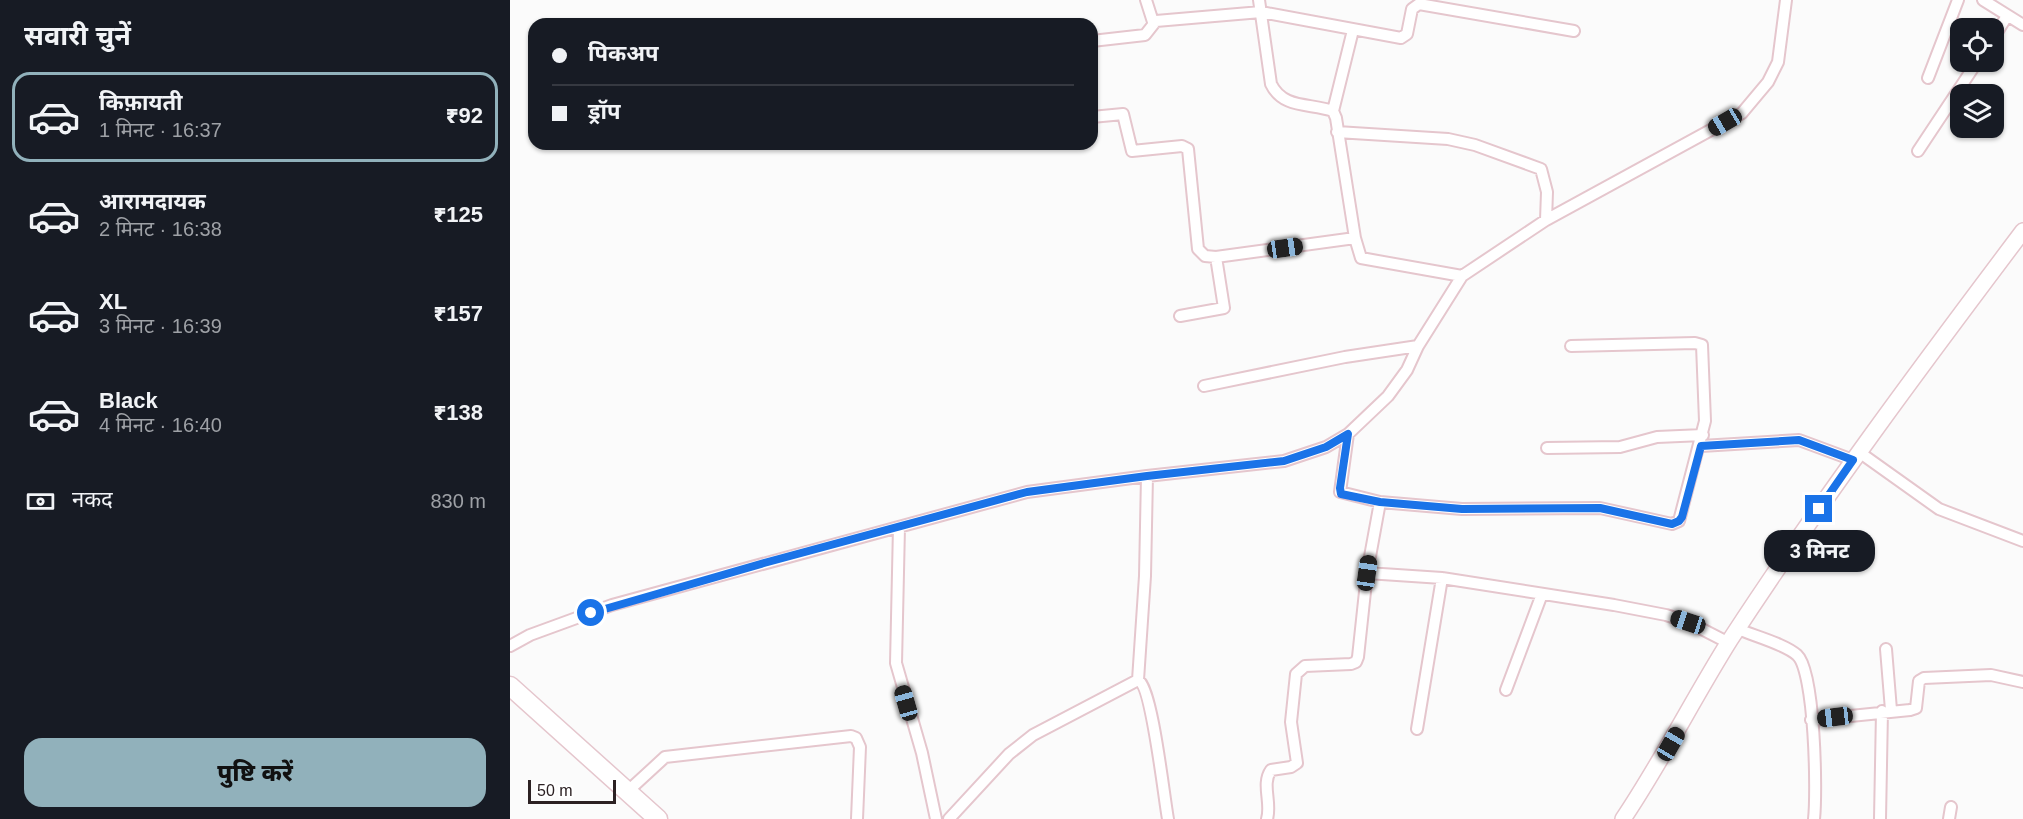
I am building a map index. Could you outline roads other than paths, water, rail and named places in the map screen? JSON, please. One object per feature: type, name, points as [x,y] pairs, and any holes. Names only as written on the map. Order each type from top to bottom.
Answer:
[{"type":"highway","points":[[510,686],[658,819]]},
{"type":"main road","points":[[1623,819],[1671,744],[1738,629],[1856,456],[2023,232]]},
{"type":"street","points":[[1098,40],[1145,35],[1153,22],[1146,0]]},
{"type":"street","points":[[1259,0],[1271,84],[1276,94],[1286,102],[1333,111]]},
{"type":"street","points":[[510,646],[530,635],[612,605],[1027,492],[1284,461],[1326,447],[1348,434],[1388,396],[1407,370],[1418,346],[1462,276],[1546,220],[1742,113],[1768,82],[1778,62],[1786,0]]},
{"type":"street","points":[[1928,78],[1958,0]]},
{"type":"street","points":[[1983,0],[2023,25]]},
{"type":"street","points":[[1153,22],[1261,12],[1353,30],[1405,37],[1412,9],[1419,4],[1574,31]]},
{"type":"street","points":[[2004,21],[2007,16]]},
{"type":"street","points":[[1353,30],[1333,111],[1357,252],[1361,258],[1368,261],[1462,276]]},
{"type":"street","points":[[1918,151],[1970,72]]},
{"type":"street","points":[[1098,116],[1123,114],[1132,151],[1182,146],[1188,149],[1198,249],[1204,256],[1216,257],[1354,238]]},
{"type":"street","points":[[1337,132],[1448,139],[1475,145],[1541,169],[1547,192],[1546,220]]},
{"type":"street","points":[[1180,316],[1224,308],[1216,257]]},
{"type":"street","points":[[1348,434],[1340,492],[1380,502],[1462,509],[1600,508],[1672,524],[1679,521],[1702,441],[1706,408],[1704,353],[1700,344],[1570,346]]},
{"type":"street","points":[[1204,386],[1345,357],[1418,346]]},
{"type":"street","points":[[1547,448],[1620,447],[1657,437],[1702,441],[1799,440],[1856,456],[1939,509],[2023,541]]},
{"type":"street","points":[[1138,680],[1145,576],[1147,476]]},
{"type":"street","points":[[1267,819],[1269,809],[1267,776],[1271,770],[1291,767],[1297,763],[1292,722],[1296,674],[1305,666],[1356,662],[1367,573],[1380,502]]},
{"type":"street","points":[[899,527],[896,663],[922,753],[936,819]]},
{"type":"street","points":[[1367,573],[1443,578],[1666,615],[1688,622],[1729,643]]},
{"type":"street","points":[[1417,729],[1443,578]]},
{"type":"street","points":[[1506,690],[1542,594]]},
{"type":"street","points":[[1738,629],[1799,656],[1808,683],[1817,793],[1814,819]]},
{"type":"street","points":[[1881,819],[1887,711],[1886,649]]},
{"type":"street","points":[[1811,720],[1916,708],[1920,679],[1991,675],[2023,682]]},
{"type":"street","points":[[949,819],[1009,754],[1033,735],[1138,680]]},
{"type":"street","points":[[1138,680],[1144,685],[1152,715],[1168,819]]},
{"type":"street","points":[[628,791],[665,757],[850,736],[856,738],[860,747],[857,819]]},
{"type":"street","points":[[1949,819],[1951,807]]}]
